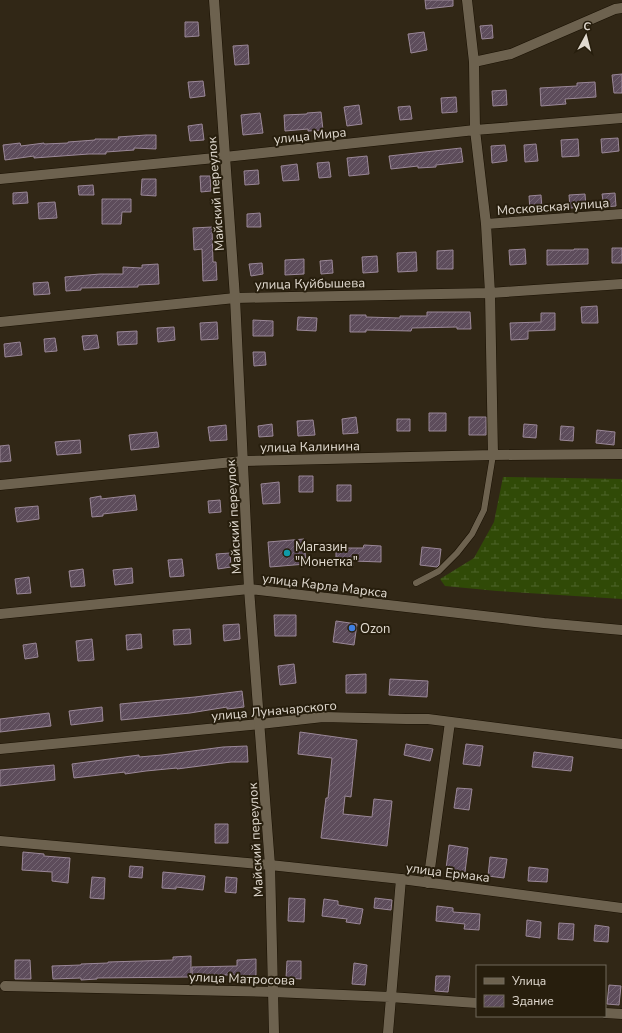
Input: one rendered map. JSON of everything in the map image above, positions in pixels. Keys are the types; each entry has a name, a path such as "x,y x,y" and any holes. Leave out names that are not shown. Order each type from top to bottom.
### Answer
{"street":[{"name":"Майский переулок","path":"214,0 235,298 249,589 270,865 274,1033"},
{"path":"467,0 474,62 475,130 486,224 490,293 493,455"},
{"path":"474,62 511,54 615,9 622,8"},
{"name":"улица Мира","path":"0,179 225,157 475,130 622,118"},
{"name":"Московская улица","path":"486,224 622,214"},
{"name":"улица Куйбышева","path":"0,322 235,298 490,293 622,284"},
{"name":"улица Калинина","path":"0,485 243,461 493,455 621,454"},
{"name":"улица Карла Маркса","path":"0,614 249,589 544,623 622,630"},
{"name":"улица Луначарского","path":"0,749 323,717 428,719 622,744"},
{"path":"428,883 450,722"},
{"name":"улица Ермака","path":"0,841 270,865 401,879 622,908"},
{"path":"388,1033 401,879"},
{"name":"улица Матросова","path":"5,986 273,992 390,997 476,1003"},
{"path":"606,1013 622,1014"}],"lane":[{"path":"416,583 439,571 457,553 472,534 484,510 493,455"}],"green space":[{"path":"503,477 622,479 622,599 445,586 440,579 474,558 494,522"}],"building":[{"path":"425,0 453,0 453,6 426,9"},
{"path":"185,22 198,22 199,36 185,37"},
{"path":"492,25 493,38 482,39 480,26"},
{"path":"424,32 427,50 411,53 408,34"},
{"path":"248,45 249,64 235,65 233,46"},
{"path":"622,74 622,93 614,93 612,75"},
{"path":"203,81 205,96 190,98 188,82"},
{"path":"595,82 596,97 565,99 566,104 541,106 540,88 577,86 577,83"},
{"path":"506,90 507,105 493,106 492,91"},
{"path":"456,97 457,112 442,113 441,98"},
{"path":"359,105 362,124 347,126 344,107"},
{"path":"410,106 412,119 400,120 398,107"},
{"path":"321,112 323,130 308,131 308,129 285,131 284,115"},
{"path":"260,113 263,133 243,135 241,115"},
{"path":"202,124 204,140 190,141 188,126"},
{"path":"156,135 156,149 134,148 134,150 106,152 106,154 34,158 34,156 5,160 3,145 20,143 21,146 44,143 68,143 95,139 119,139 118,137"},
{"path":"618,138 619,151 602,153 601,139"},
{"path":"578,139 579,156 562,157 561,140"},
{"path":"536,144 538,161 525,162 524,145"},
{"path":"505,145 507,161 492,163 491,146"},
{"path":"461,148 463,162 436,165 436,167 418,168 418,166 391,169 389,156"},
{"path":"367,156 369,174 349,176 347,158"},
{"path":"329,162 331,177 319,178 317,163"},
{"path":"297,164 299,180 283,181 281,166"},
{"path":"258,170 259,184 245,185 244,171"},
{"path":"200,176 210,176 211,191 201,192"},
{"path":"142,179 156,179 156,196 141,195"},
{"path":"93,185 94,195 79,195 78,186"},
{"path":"27,192 28,203 13,204 13,193"},
{"path":"615,193 616,206 604,207 602,194"},
{"path":"585,194 586,207 570,208 569,195"},
{"path":"541,195 542,210 530,211 529,196"},
{"path":"102,199 131,199 131,212 122,212 121,224 102,224"},
{"path":"55,202 57,218 39,219 38,203"},
{"path":"260,213 261,227 247,227 247,214"},
{"path":"212,227 213,262 216,262 217,280 203,281 202,249 194,250 193,228"},
{"path":"612,248 622,248 622,263 612,263"},
{"path":"525,249 526,264 510,265 509,250"},
{"path":"588,249 588,264 547,265 547,250"},
{"path":"453,250 453,269 437,269 437,251"},
{"path":"416,252 417,271 398,272 397,253"},
{"path":"377,256 378,272 363,273 362,257"},
{"path":"304,259 304,274 285,275 285,260"},
{"path":"332,260 333,273 321,274 320,261"},
{"path":"262,263 263,274 251,276 249,264"},
{"path":"158,264 159,284 138,285 138,287 81,288 81,290 66,291 65,277 123,274 123,267 142,268 142,265"},
{"path":"48,282 50,294 34,295 33,283"},
{"path":"597,306 598,323 582,323 581,307"},
{"path":"427,312 470,312 471,329 457,329 457,327 412,328 411,331 366,330 366,332 350,332 350,315 400,318 400,316 427,316"},
{"path":"541,313 555,313 555,330 528,331 528,339 511,340 510,323 541,322"},
{"path":"298,317 317,318 316,331 297,330"},
{"path":"253,320 273,321 273,336 253,336"},
{"path":"217,322 218,339 201,340 200,323"},
{"path":"174,327 175,340 158,342 157,328"},
{"path":"137,331 137,344 118,345 117,332"},
{"path":"97,335 99,348 84,350 82,336"},
{"path":"55,338 57,351 45,352 44,339"},
{"path":"20,342 22,355 5,357 4,344"},
{"path":"253,352 265,352 266,365 254,366"},
{"path":"429,413 446,413 446,431 429,431"},
{"path":"356,417 358,433 343,434 342,419"},
{"path":"469,417 486,417 486,435 469,435"},
{"path":"397,419 410,419 410,431 397,431"},
{"path":"313,420 315,435 298,436 297,421"},
{"path":"272,424 273,436 259,437 258,426"},
{"path":"524,424 537,425 536,438 523,437"},
{"path":"226,425 227,440 210,441 208,427"},
{"path":"561,426 574,427 573,441 560,440"},
{"path":"597,430 615,432 614,445 596,443"},
{"path":"157,432 159,447 131,450 129,435"},
{"path":"80,440 81,453 57,455 55,442"},
{"path":"9,445 11,461 0,462 0,446"},
{"path":"299,476 313,476 313,492 299,492"},
{"path":"279,482 280,503 263,504 261,484"},
{"path":"337,485 351,485 351,501 337,501"},
{"path":"135,495 137,510 103,514 103,516 92,517 90,498 101,496 101,499"},
{"path":"220,500 221,512 209,513 208,501"},
{"path":"38,506 39,519 17,522 15,508"},
{"name":"Магазин \"Монетка\"","path":"304,539 306,564 270,567 268,542"},
{"path":"364,545 381,546 381,562 353,561 353,566 336,565 336,548 363,548"},
{"path":"422,547 441,549 439,565 437,567 420,565"},
{"path":"230,553 231,567 218,569 216,554"},
{"path":"182,559 184,576 170,577 168,560"},
{"path":"132,568 133,583 115,585 113,570"},
{"path":"83,569 85,586 71,587 69,571"},
{"path":"29,577 31,593 17,594 15,579"},
{"path":"274,615 296,615 296,636 275,636"},
{"path":"336,621 357,624 354,645 333,642"},
{"path":"239,624 240,639 224,641 223,625"},
{"path":"190,629 191,644 174,645 173,630"},
{"path":"141,634 142,648 127,650 126,635"},
{"path":"92,639 94,660 78,661 76,641"},
{"path":"36,643 38,657 25,659 23,645"},
{"path":"294,664 296,683 280,685 278,666"},
{"path":"366,674 366,693 346,693 346,675"},
{"path":"390,679 428,681 427,697 389,695"},
{"path":"242,691 244,707 227,709 227,707 190,713 121,720 120,704"},
{"path":"102,707 103,721 71,725 69,711"},
{"path":"49,713 51,726 0,732 0,719"},
{"path":"300,732 357,740 351,797 345,796 343,814 372,817 374,799 392,801 387,846 321,838 326,798 328,798 332,758 298,754"},
{"path":"406,744 433,749 430,761 404,755"},
{"path":"466,744 483,746 480,766 463,764"},
{"path":"247,746 248,762 231,762 177,769 125,774 125,772 74,778 72,764 139,755 139,757 223,747"},
{"path":"534,752 573,757 571,771 532,767"},
{"path":"54,765 55,780 0,786 0,770"},
{"path":"457,788 472,789 469,810 454,808"},
{"path":"215,824 228,824 228,843 215,843"},
{"path":"449,845 468,848 465,872 446,869"},
{"path":"23,852 44,854 44,856 70,858 68,883 52,881 52,872 22,870"},
{"path":"490,857 507,859 504,878 488,876"},
{"path":"130,866 143,867 142,878 129,877"},
{"path":"529,867 548,869 547,882 528,881"},
{"path":"163,872 205,876 203,890 176,887 176,889 162,888"},
{"path":"92,877 105,878 104,899 90,898"},
{"path":"226,877 237,878 236,893 225,892"},
{"path":"289,898 305,899 304,922 288,921"},
{"path":"375,898 392,900 391,910 374,908"},
{"path":"324,899 338,901 338,905 363,909 360,924 346,922 347,919 322,916"},
{"path":"437,906 453,908 453,912 480,914 479,930 464,929 465,924 436,921"},
{"path":"527,920 541,922 540,938 526,936"},
{"path":"559,923 574,924 573,940 558,939"},
{"path":"595,925 609,927 608,942 594,941"},
{"path":"191,956 191,977 97,978 81,980 81,978 53,979 52,966 108,962 173,960 173,957"},
{"path":"256,959 256,977 238,977 238,975 192,975 192,967 237,966 237,960"},
{"path":"15,960 30,960 31,979 15,979"},
{"path":"287,961 301,961 301,979 286,978"},
{"path":"354,963 367,965 365,985 352,984"},
{"path":"436,976 450,976 448,992 435,991"},
{"path":"609,985 621,986 619,1005 607,1004"}],"place":[{"name":"Магазин \"Монетка\"","path":"287,553"},
{"name":"Ozon","path":"352,628"}]}
